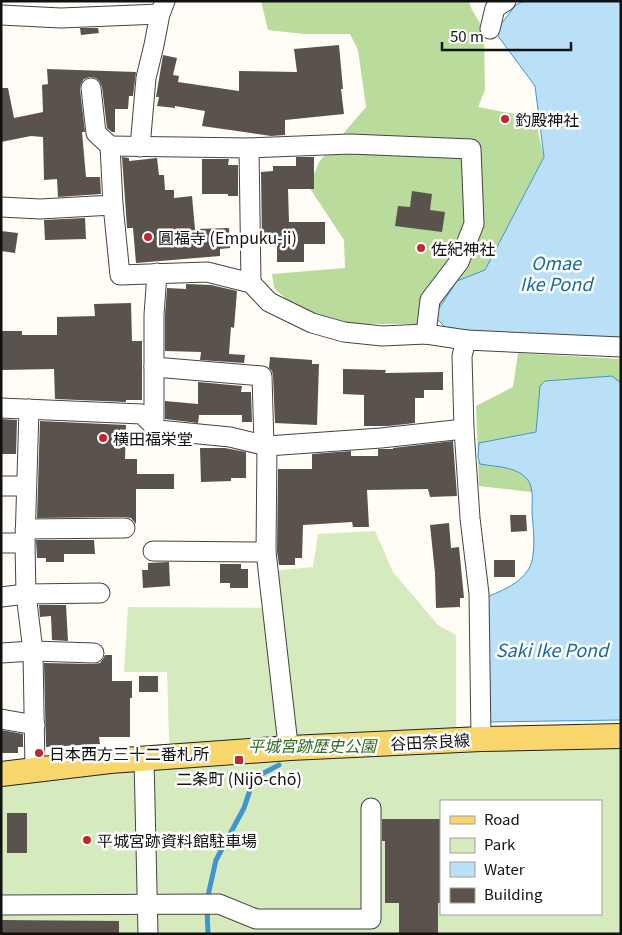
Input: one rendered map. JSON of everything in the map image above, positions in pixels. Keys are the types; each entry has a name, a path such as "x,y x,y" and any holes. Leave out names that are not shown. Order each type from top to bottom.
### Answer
{"main road":[{"name":"谷田奈良線","path":"1,774 163,756 290,748 481,739 621,736"}],"street":[{"path":"490,29 495,8 506,1"},
{"path":"1,15 61,10 162,7 146,78 140,147"},
{"path":"91,88 96,133 110,146 249,148 350,144 471,150 474,224 459,262 430,300 426,334"},
{"path":"110,146 113,205 120,275 207,272 251,283 269,302 312,323 344,332 382,336 426,334 466,340 621,347"},
{"path":"249,148 251,283"},
{"path":"1,207 40,209 113,205"},
{"path":"154,427 154,315 157,273"},
{"path":"466,340 462,356 464,430 470,518 479,594 481,739"},
{"path":"154,367 262,376 266,445 266,552 287,736 290,748"},
{"path":"1,408 142,414 158,430 230,437 266,445 381,438 464,430"},
{"path":"29,409 25,536 26,594 33,651 35,770"},
{"path":"1,486 26,486"},
{"path":"1,543 25,536 125,528"},
{"path":"153,550 266,552"},
{"path":"1,597 26,594 100,593"},
{"path":"1,652 94,653"},
{"path":"1,720 35,724"},
{"path":"144,759 148,934"},
{"path":"1,905 219,904 256,919 371,919 371,808"}],"green space":[{"path":"261,1 469,1 484,30 485,90 478,107 535,118 544,157 485,271 457,281 434,316 417,324 353,324 299,311 274,288 272,274 345,268 344,240 309,187 319,162 366,107 358,50 350,34 304,34 268,30"},
{"path":"518,353 621,359 621,392 548,494 479,486 476,406 513,387"},
{"name":"平城宮跡歴史公園","path":"375,531 393,572 438,625 456,635 456,748 621,744 621,934 1,934 1,781 170,767 167,672 124,672 128,607 276,608 271,571 313,567 318,534"}],"water":[{"name":"Omae Ike Pond","path":"523,1 621,1 621,341 447,329 434,316 457,281 485,270 544,157 535,86 495,32 515,6"},
{"name":"Saki Ike Pond","path":"612,376 621,383 621,720 487,722 484,598 508,587 522,577 531,564 534,539 532,495 529,482 512,469 480,464 478,457 479,443 536,432 540,386 545,381"}],"building":[{"path":"80,28 98,28 99,33 81,35"},
{"path":"339,45 344,114 285,120 285,135 271,136 202,126 205,111 175,106 175,108 157,106 159,97 156,97 163,55 177,58 173,75 179,76 178,82 239,91 239,71 297,72 294,49"},
{"path":"47,69 136,72 133,96 129,96 128,109 115,109 115,132 107,128 100,82 96,78 90,77 84,79 81,84 85,132 82,132 86,177 100,177 101,194 58,197 57,179 44,180 43,137 31,136 1,142 1,88 8,88 14,118 43,112 42,85 48,84"},
{"path":"122,157 129,158 129,161 157,158 159,175 164,175 165,190 174,190 174,198 192,196 195,229 229,228 230,248 220,249 220,256 136,263 133,228 127,228"},
{"path":"296,157 314,157 314,189 288,189 289,222 325,222 325,244 304,244 304,262 277,262 277,243 262,243 261,172 273,171 273,166 296,166"},
{"path":"202,159 229,159 228,165 238,165 238,196 202,194"},
{"path":"412,191 432,194 430,210 445,212 442,232 395,226 398,206 410,207"},
{"path":"85,218 86,239 45,240 44,220"},
{"path":"1,231 18,233 15,253 1,251"},
{"path":"186,284 211,285 237,291 234,328 231,327 229,354 245,355 244,363 200,360 201,352 165,351 167,288 186,289"},
{"path":"131,303 132,341 142,341 142,400 126,400 126,402 55,399 54,369 1,370 1,331 22,331 22,335 57,335 57,317 95,316 94,304"},
{"path":"270,357 312,360 312,364 319,364 317,425 275,423 273,376 269,368"},
{"path":"343,369 386,370 385,373 443,372 443,390 424,390 424,398 415,398 415,423 364,426 364,395 343,394"},
{"path":"198,382 242,386 241,392 251,392 252,422 242,422 242,415 199,415 198,423 165,419 165,401 198,404"},
{"path":"1,419 17,420 16,454 1,454"},
{"path":"40,421 126,425 125,459 137,459 137,474 174,474 174,489 136,489 136,524 131,518 125,517 37,518"},
{"path":"453,441 457,496 430,497 428,489 367,490 369,527 353,527 352,522 303,525 302,558 295,558 295,565 279,565 277,551 278,469 312,469 312,454 351,451 351,456 378,456 378,449 393,449"},
{"path":"200,448 225,448 246,452 246,478 231,478 231,481 201,482"},
{"path":"510,515 526,515 527,531 511,532"},
{"path":"449,523 451,548 459,547 464,598 460,598 460,607 436,608 435,573 430,525"},
{"path":"36,540 94,540 95,554 64,554 64,562 46,562 46,558 37,558"},
{"path":"494,560 515,560 515,577 494,577"},
{"path":"169,562 170,586 143,588 142,570 148,570 148,563"},
{"path":"220,564 241,564 241,569 248,569 248,588 230,588 230,583 220,583"},
{"path":"39,605 66,605 68,641 52,640 51,616 40,617"},
{"path":"105,655 112,655 112,681 132,681 130,737 99,737 100,744 46,747 44,663 94,664 100,663"},
{"path":"139,676 158,676 158,692 139,692"},
{"path":"1,730 23,734 23,747 18,747 18,753 1,753"},
{"path":"7,813 27,813 27,853 7,853"},
{"path":"382,819 440,819 438,934 399,934 399,903 385,903 385,841 382,841"},
{"path":"1,920 119,921 119,934 1,934"}],"waterway":[{"path":"207,900 216,860 244,808 254,778 279,765"},
{"path":"207,908 208,934"}],"place":[{"name":"釣殿神社","path":"505,119"},
{"name":"圓福寺 (Empuku-ji)","path":"148,237"},
{"name":"佐紀神社","path":"421,248"},
{"name":"横田福栄堂","path":"103,438"},
{"name":"日本西方三十二番札所","path":"39,753"},
{"name":"二条町 (Nijō-chō)","path":"239,760"},
{"name":"平城宮跡資料館駐車場","path":"87,840"}]}
